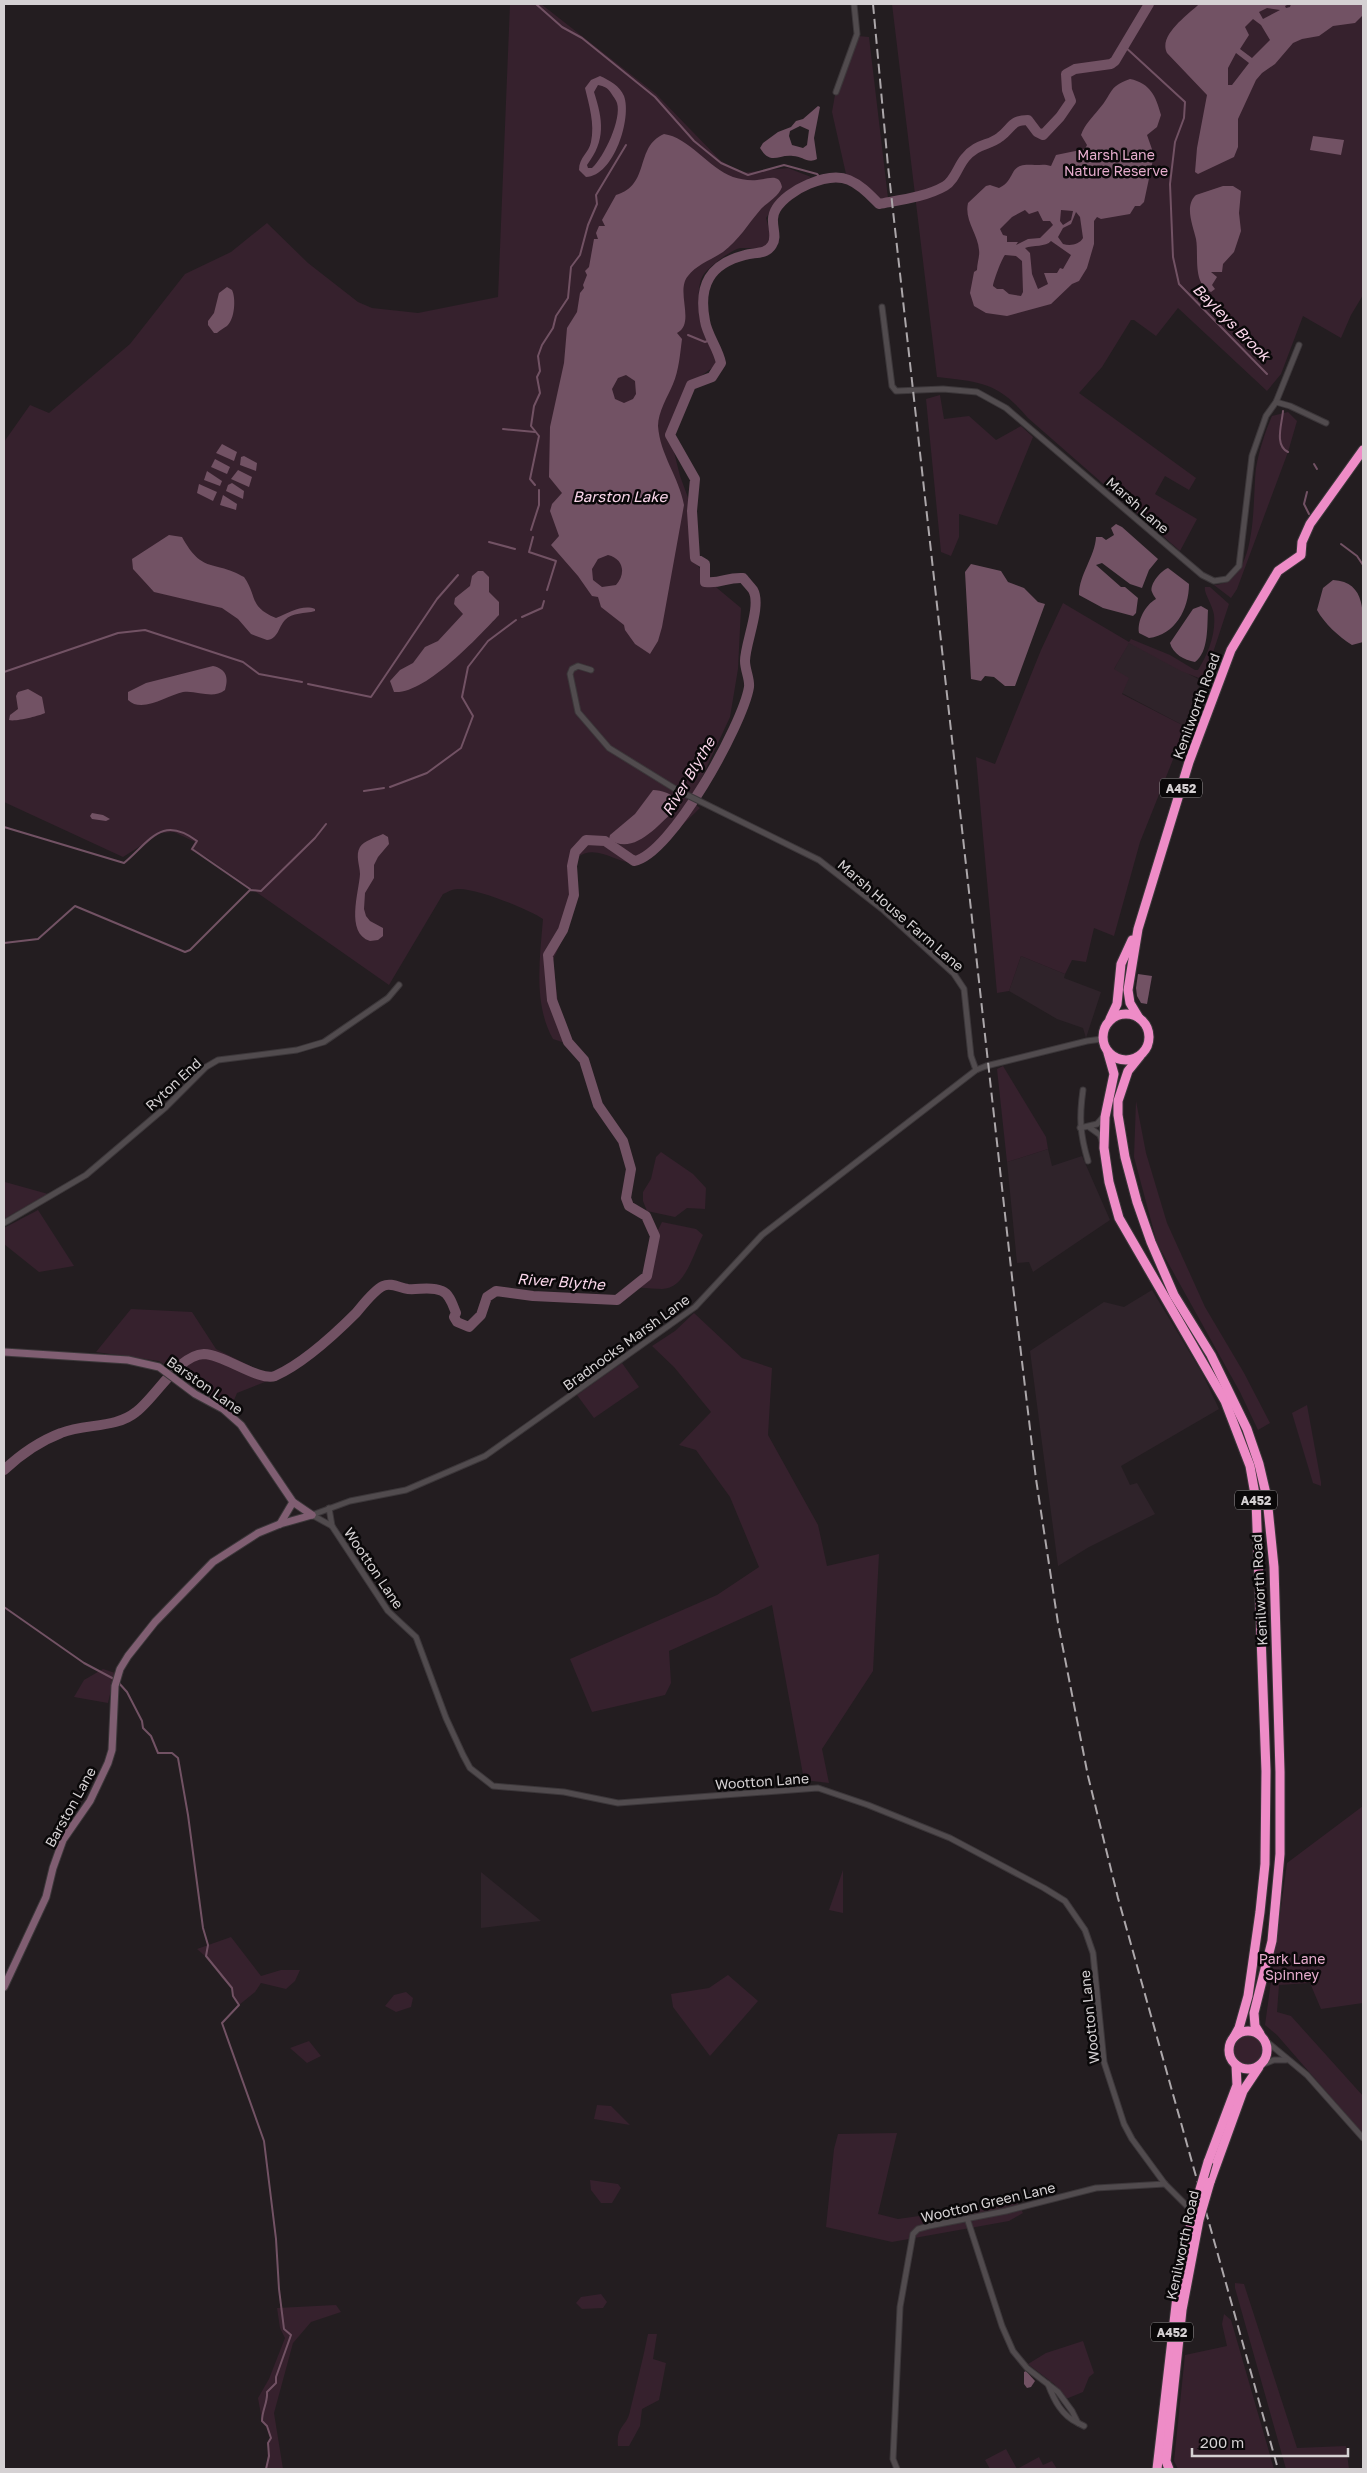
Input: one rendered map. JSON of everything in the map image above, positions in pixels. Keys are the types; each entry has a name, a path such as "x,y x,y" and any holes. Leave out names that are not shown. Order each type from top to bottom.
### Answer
{"highway":[{"name":"Kenilworth Road","path":"1139,1018 1130,1003 1128,990 1138,929 1189,762 1231,650 1278,571 1287,563 1299,557 1302,552 1302,542 1310,524 1363,450"},
{"name":"Kenilworth Road","path":"1110,1019 1116,1004 1121,964 1138,929"},
{"path":"1110,1019 1124,1014 1139,1018"},
{"name":"A452","path":"1139,1018 1144,1022 1149,1034 1149,1042 1140,1056"},
{"name":"A452","path":"1108,1054 1102,1039 1102,1032 1110,1019"},
{"name":"Kenilworth Road","path":"1108,1054 1114,1074 1106,1114 1104,1148 1109,1182 1119,1218 1225,1401 1250,1466 1256,1500 1266,1771 1265,1864 1248,1996 1241,2023 1234,2037"},
{"path":"1108,1054 1124,1061 1140,1056"},
{"name":"Kenilworth Road","path":"1140,1056 1128,1071 1118,1101 1118,1115 1125,1157 1137,1202 1151,1242 1174,1295 1211,1355 1244,1421 1259,1464 1267,1498 1274,1567 1280,1772 1280,1845 1272,1940 1254,2013 1255,2026 1263,2038"},
{"path":"1234,2037 1246,2030 1263,2038"},
{"name":"A452","path":"1234,2037 1228,2051 1236,2065"},
{"name":"A452","path":"1260,2066 1267,2053 1263,2038"},
{"name":"Kenilworth Road","path":"1157,2469 1181,2262 1208,2162 1238,2084 1236,2065"},
{"path":"1236,2065 1246,2070 1260,2066"},
{"name":"Kenilworth Road","path":"1169,2469 1166,2461 1182,2310 1199,2220 1210,2182 1243,2091 1260,2066"}],"street":[{"path":"836,92 856,34 854,4"},
{"name":"Marsh Lane","path":"882,307 892,386 896,391 943,389 977,392 1006,408 1202,575 1214,581 1227,579 1239,566 1252,456 1266,416 1276,402"},
{"path":"1299,345 1276,402 1290,406 1326,423"},
{"name":"Marsh House Farm Lane","path":"591,670 578,666 572,669 570,674 578,712 583,720 615,752 676,790 811,856 837,872 954,974 964,989 971,1056 976,1070"},
{"name":"Ryton End","path":"4,1223 86,1175 166,1107 206,1067 218,1060 297,1050 324,1042 388,998 399,985"},
{"name":"Bradnocks Marsh Lane","path":"312,1515 350,1502 406,1490 485,1456 695,1307 762,1235 976,1070 1086,1041 1102,1039"},
{"path":"1083,1090 1080,1128 1088,1161"},
{"path":"1080,1128 1097,1124 1106,1114"},
{"name":"Kenilworth Road","path":"1089,1127 1100,1135 1104,1148"},
{"name":"Barston Lane","path":"4,1352 128,1360 159,1367 195,1394 223,1409 241,1425 293,1502 312,1515"},
{"path":"280,1524 293,1502"},
{"name":"Wootton Lane","path":"329,1508 332,1526 388,1610 416,1637 443,1712 470,1768 493,1786 564,1792 618,1803 818,1788 868,1805 950,1838 1044,1888 1064,1901 1085,1930 1093,1953 1104,2062 1113,2094 1132,2139 1165,2184 1187,2206 1194,2209"},
{"name":"Wootton Lane","path":"312,1515 332,1526"},
{"name":"Barston Lane","path":"4,1987 46,1897 60,1846 71,1825 90,1801 108,1764 112,1750 115,1686 117,1677 128,1656 140,1640 204,1570 227,1552 258,1533 280,1524 312,1515"},
{"path":"1263,2038 1318,2085 1363,2138"},
{"path":"1260,2066 1279,2059 1292,2062"},
{"path":"1156,2183 1158,2175"},
{"name":"Wootton Green Lane","path":"897,2469 894,2450 900,2307 913,2234 918,2229 929,2226 1006,2211 1096,2188 1156,2183 1165,2184"},
{"path":"967,2218 1002,2326 1014,2351 1027,2368 1046,2381 1072,2411 1078,2423 1084,2426"}],"shaded area":[{"path":"1129,642 1202,681 1192,702 1192,715 1186,727 1122,693 1114,669"},
{"path":"1021,956 1065,974 1064,978 1101,992 1086,1038 1083,1028 1057,1019 1009,991"},
{"path":"1048,1149 1052,1166 1082,1156 1110,1220 1033,1272 1029,1262 1017,1263 1007,1162"},
{"path":"1152,1290 1202,1373 1219,1409 1121,1466 1130,1485 1137,1483 1155,1514 1089,1547 1058,1566 1030,1351 1104,1302 1124,1307"},
{"path":"481,1872 541,1921 481,1928"}],"green space":[{"path":"510,4 541,4 656,94 720,160 741,173 788,168 811,177 798,185 775,205 766,218 772,240 766,247 741,248 732,251 711,267 701,279 699,303 701,321 704,334 715,357 716,365 686,387 670,436 680,476 693,511 692,559 717,588 741,608 738,669 730,717 691,801 700,808 643,863 634,864 593,852 577,858 575,873 577,884 568,927 553,960 558,1003 571,1039 571,1042 565,1043 553,1039 547,1025 540,996 540,949 543,919 514,905 489,895 466,890 458,889 443,894 389,985 206,857 190,850 195,842 174,832 161,833 123,857 4,802 4,442 30,405 49,413 130,344 185,274 231,252 267,223 308,263 358,302 372,308 418,313 498,297"},
{"name":"Marsh Lane Nature Reserve","path":"892,4 1363,4 1363,295 1351,315 1341,338 1303,316 1281,374 1267,391 1178,308 1156,336 1134,320 1131,320 1102,367 1079,393 1196,478 1189,490 1165,476 1155,494 1197,519 1180,551 1028,418 1007,397 987,386 977,383 937,377"},
{"path":"858,36 869,37 888,198 879,199 863,184 846,174 832,112 836,89"},
{"path":"940,395 944,419 969,416 996,440 1021,426 1033,437 997,525 959,514 959,537 951,556 941,552 926,399"},
{"path":"1288,412 1297,421 1288,452 1237,589 1231,598 1214,585 1229,580 1239,570 1246,555 1253,518 1256,468 1261,448 1272,416"},
{"path":"1205,587 1210,587 1229,604 1204,680 1181,671 1129,643 1114,669 1129,678 1122,694 1186,727 1140,842 1114,936 1094,928 1086,962 1072,960 1065,974 1021,956 1009,991 997,993 976,757 995,764 1041,650 1063,603 1129,642 1131,639 1170,655 1198,670 1208,651 1214,629 1214,615 1205,592"},
{"path":"1003,1066 1046,1137 1048,1149 1007,1162 997,1069"},
{"path":"1136,1101 1146,1153 1167,1223 1205,1307 1244,1373 1270,1423 1258,1430 1240,1392 1157,1243 1134,1157"},
{"path":"661,1152 693,1174 706,1188 705,1209 687,1208 675,1217 647,1211 643,1201 643,1192 651,1179 656,1157"},
{"path":"5,1182 48,1194 4,1219"},
{"path":"38,1210 74,1266 39,1272 4,1244 4,1228"},
{"path":"662,1222 696,1229 703,1235 688,1268 677,1283 662,1289 635,1288 647,1276 655,1236"},
{"path":"131,1309 192,1312 216,1349 275,1378 237,1393 232,1405 218,1401 159,1361 96,1352"},
{"path":"694,1313 742,1358 772,1368 768,1435 818,1525 827,1566 879,1554 873,1671 822,1749 829,1783 804,1780 772,1605 669,1651 671,1683 665,1695 592,1712 570,1659 717,1595 759,1567 730,1497 696,1450 679,1445 711,1412 674,1367 652,1346 675,1331"},
{"path":"622,1363 639,1387 594,1418 577,1395"},
{"path":"1307,1405 1321,1486 1313,1483 1292,1413"},
{"path":"103,1669 115,1673 108,1703 74,1697 84,1680"},
{"name":"Park Lane Spinney","path":"1363,1806 1363,2003 1321,2009 1310,1983 1279,1985 1277,2012 1291,2016 1363,2096 1363,2134 1277,2035 1265,2025 1287,1863"},
{"path":"843,1870 843,1913 829,1910"},
{"path":"231,1937 261,1976 281,1970 300,1970 295,1981 286,1989 261,1983 255,1992 239,2005 233,1996 232,1988 221,1977 213,1963 197,1949"},
{"path":"728,1975 758,2001 710,2056 673,2007 671,1994 709,1988"},
{"path":"406,1992 413,1998 411,2007 396,2012 385,2006 394,1995"},
{"path":"1248,2035 1259,2039 1263,2050 1259,2061 1248,2065 1237,2061 1233,2050 1237,2039"},
{"path":"309,2041 321,2056 307,2063 290,2048"},
{"path":"597,2105 611,2106 630,2125 594,2119"},
{"path":"897,2133 878,2214 898,2219 1017,2202 1023,2213 1009,2221 892,2242 826,2227 834,2149 838,2134"},
{"path":"590,2180 618,2184 621,2188 612,2203 601,2203 591,2190"},
{"path":"1235,2283 1244,2284 1297,2448 1346,2446 1349,2469 1286,2469"},
{"path":"601,2294 607,2302 603,2308 582,2309 576,2303 581,2297"},
{"path":"336,2305 341,2312 311,2322 293,2343 274,2413 283,2469 266,2469 271,2438 267,2426 262,2421 258,2398 269,2379 285,2338 280,2328 277,2308"},
{"path":"1224,2314 1231,2320 1274,2469 1178,2469 1174,2461 1185,2355 1227,2346 1222,2324"},
{"path":"648,2334 657,2334 653,2359 666,2363 659,2400 642,2409 640,2426 629,2446 618,2446 620,2430 629,2416"},
{"path":"1083,2341 1094,2373 1089,2377 1083,2392 1066,2399 1054,2384 1028,2364 1046,2353"},
{"path":"1006,2449 1017,2469 990,2469 985,2460"},
{"path":"1039,2457 1043,2465 1052,2461 1057,2469 1017,2469"}],"water":[{"path":"1199,4 1289,4 1285,6 1286,8 1290,7 1291,4 1363,4 1363,15 1355,23 1333,26 1319,36 1302,39 1293,43 1275,64 1256,80 1238,119 1238,147 1234,157 1198,174 1195,172 1197,148 1207,95 1167,53 1165,46 1170,32","holes":["1267,8 1280,10 1263,19 1259,12","1253,19 1261,25 1270,40 1252,58 1240,49 1249,35 1245,27","1236,53 1249,63 1232,85 1228,85 1228,68"]},
{"path":"600,76 617,86 624,96 626,106 623,131 612,157 605,167 596,174 586,177 579,170 579,166 590,146 592,135 591,115 585,88 591,80","holes":["598,85 609,90 617,103 618,110 607,147 597,163 592,168 588,168 587,165 597,147 601,130 601,121 594,92"]},
{"path":"1130,79 1147,87 1157,102 1161,115 1157,127 1147,135 1154,155 1144,202 1140,206 1135,206 1130,214 1101,219 1097,217 1094,221 1094,244 1087,268 1079,281 1072,284 1051,304 1007,316 986,313 974,306 970,293 974,272 977,270 979,252 978,244 969,221 968,203 986,186 990,185 999,188 1005,184 1013,172 1020,166 1051,166 1056,155 1085,149 1087,145 1081,135 1111,91","holes":["1025,210 1029,214 1038,211 1043,221 1050,221 1053,225 1040,238 1028,239 1016,245 1018,242 1007,242 1007,236 1003,235 1000,229 1012,217","1061,210 1073,211 1071,220 1063,225 1060,221","1076,212 1080,217 1083,238 1074,244 1063,244 1058,237 1063,228 1071,224","1051,241 1071,255 1063,269 1060,268 1057,273 1044,273 1048,284 1038,289 1032,274 1030,253 1025,248 1046,244","1005,255 1016,256 1022,261 1023,292 1021,296 1009,294 1003,289 997,289 993,286"]},
{"path":"818,106 820,107 814,138 817,159 811,161 796,156 771,158 760,148 763,143 778,132 791,127 796,121 803,119","holes":["800,126 809,130 807,145 803,148 792,145 789,136 790,131"]},
{"name":"Barston Lake","path":"664,134 673,136 724,173 733,177 751,180 775,178 782,187 734,242 723,252 695,269 685,282 683,290 685,322 677,333 682,339 678,368 658,421 662,447 682,495 684,505 662,627 658,641 650,654 635,644 625,630 624,625 601,607 598,597 592,596 578,576 551,545 559,536 550,511 552,504 562,493 549,477 550,427 564,363 567,328 577,312 580,293 584,288 583,285 587,275 585,271 589,267 594,239 598,239 596,233 599,226 605,226 602,220 616,195 627,190 639,175 645,156 655,140","holes":["626,375 635,381 636,394 633,399 624,403 615,399 612,389 618,378","608,555 620,563 622,572 616,585 602,587 593,580 592,569 598,559"]},
{"path":"1313,136 1344,140 1341,155 1310,150"},
{"path":"1223,186 1233,186 1241,191 1239,213 1241,231 1234,252 1223,264 1222,272 1211,272 1217,277 1212,285 1215,289 1211,292 1205,288 1199,276 1197,245 1190,210 1192,199 1196,195"},
{"path":"227,287 232,290 233,294 232,319 227,326 214,333 208,325 208,321 214,313 219,293"},
{"path":"222,444 237,452 234,461 216,453"},
{"path":"244,456 257,463 256,471 240,465 241,457"},
{"path":"215,459 230,467 227,474 211,467"},
{"path":"238,470 252,477 249,487 231,479"},
{"path":"207,471 222,481 220,486 204,480"},
{"path":"232,483 244,491 243,499 226,491 228,485"},
{"path":"199,484 217,492 213,501 197,493"},
{"path":"223,495 237,504 236,510 220,505"},
{"path":"1116,524 1122,527 1158,559 1149,570 1142,588 1130,584 1102,563 1096,565 1121,587 1125,587 1138,598 1136,613 1133,616 1103,608 1079,595 1096,537 1102,537 1106,540 1114,535 1111,528"},
{"path":"169,535 182,537 189,549 203,562 224,568 244,577 257,605 267,614 276,618 301,608 315,609 315,611 288,617 276,635 267,640 251,634 238,619 222,608 154,592 133,569 132,559"},
{"path":"971,564 1001,571 1008,582 1024,588 1038,602 1045,604 1015,686 1005,686 994,677 985,676 981,681 971,679 965,572"},
{"path":"1168,568 1189,584 1186,603 1179,619 1173,626 1158,636 1149,638 1139,633 1139,623 1145,609 1156,599 1152,593 1154,581"},
{"path":"478,571 483,571 489,577 489,592 499,602 499,615 465,650 435,675 407,690 394,692 390,681 400,670 413,663 425,647 438,641 463,614 454,604 455,598 470,586 472,576"},
{"path":"1333,580 1344,582 1352,587 1361,601 1363,642 1352,645 1347,642 1328,625 1317,610 1323,588"},
{"path":"1201,606 1208,610 1206,638 1203,652 1195,662 1180,656 1171,647 1170,643 1193,609"},
{"path":"213,666 224,671 226,677 225,690 220,693 183,692 140,705 128,700 128,692 146,683"},
{"path":"28,689 42,697 45,713 38,716 9,720 10,715 18,709 16,696 18,692"},
{"path":"653,790 674,797 679,802 676,809 645,837 636,842 618,844 609,839 610,835 635,814"},
{"path":"92,813 103,815 110,819 106,821 92,819 90,816"},
{"path":"383,834 388,837 389,844 374,865 374,878 365,893 364,909 370,921 383,928 383,936 378,940 370,941 362,937 356,921 355,911 360,874 358,853 364,843"},
{"path":"1138,974 1152,976 1147,1004 1141,1003 1137,996"},
{"path":"1026,2371 1035,2381 1031,2387 1027,2388 1024,2384 1024,2372"}],"waterway":[{"path":"536,4 562,27 582,38 655,97 694,141 721,163 748,175 784,165 817,174 822,180"},
{"name":"River Blythe","path":"4,1470 31,1449 53,1436 70,1430 119,1421 128,1417 144,1405 176,1369 194,1356 212,1355 251,1372 268,1377 275,1376 318,1348 348,1321 368,1298 386,1285 408,1289 429,1288 442,1291 451,1300 456,1313 454,1317 457,1322 469,1327 481,1315 487,1297 496,1291 533,1296 617,1300 647,1276 655,1236 646,1216 629,1206 626,1198 631,1169 623,1141 598,1105 584,1060 568,1042 552,1000 548,955 563,930 574,895 572,866 575,852 586,840 605,841 634,861 649,853 667,836 685,813 720,757 744,705 749,687 745,661 756,605 753,590 743,578 705,582 705,564 695,558 692,511 695,479 670,435 691,385 712,377 721,363 705,321 703,308 705,287 715,270 723,264 748,254 767,250 774,241 773,219 776,209 789,195 809,184 830,178 840,178 849,180 865,190 879,204 904,199 930,193 945,186 969,153 978,147 996,140 1018,121 1028,120 1037,132 1043,135 1060,117 1071,101 1067,90 1066,74 1075,69 1111,64 1115,61 1149,4"},
{"name":"Bayleys Brook","path":"1123,45 1185,102 1184,118 1175,142 1170,184 1173,257 1179,284 1267,374"},
{"path":"535,485 530,479 539,436 531,426 534,406 540,393 537,377 540,371 538,356 542,345 553,328 556,316 568,298 571,267 580,255 588,225 597,204 596,195 626,145"},
{"path":"688,335 705,342 713,339"},
{"name":"Bayleys Brook","path":"1283,411 1280,439 1284,449 1288,452"},
{"path":"503,429 535,432"},
{"name":"Bayleys Brook","path":"1314,464 1317,469"},
{"path":"531,530 539,505 539,490"},
{"name":"Bayleys Brook","path":"1307,492 1304,504 1309,514"},
{"path":"533,537 529,552 556,561 547,590"},
{"path":"489,542 515,549"},
{"name":"Bayleys Brook","path":"1341,544 1357,556 1363,565"},
{"path":"308,684 371,697 437,599 458,575"},
{"path":"522,617 542,608 544,601"},
{"path":"390,787 427,773 461,748 473,716 462,697 468,667 488,641 516,620"},
{"path":"4,672 118,633 145,630 243,662 259,674 302,682"},
{"path":"364,791 384,788"},
{"path":"4,943 38,939 75,906 185,952 190,950 250,890 261,891 315,838 326,824"},
{"path":"4,827 124,863 157,834 166,830 175,830 197,841 192,849 250,889"},
{"path":"4,1607 84,1663 114,1679"},
{"path":"118,1682 127,1692 142,1721 143,1728 151,1736 158,1753 172,1753 178,1758 188,1815 203,1928 208,1945 206,1956 232,1988 233,1996 239,2005 222,2023 264,2141 276,2239 284,2329 291,2335 276,2377 276,2383 267,2392 263,2413 262,2421 267,2426 271,2438 268,2443 269,2456 266,2469"}],"railway":[{"path":"873,4 888,166 1013,1286 1036,1479 1058,1623 1088,1776 1118,1898 1278,2469"}]}
